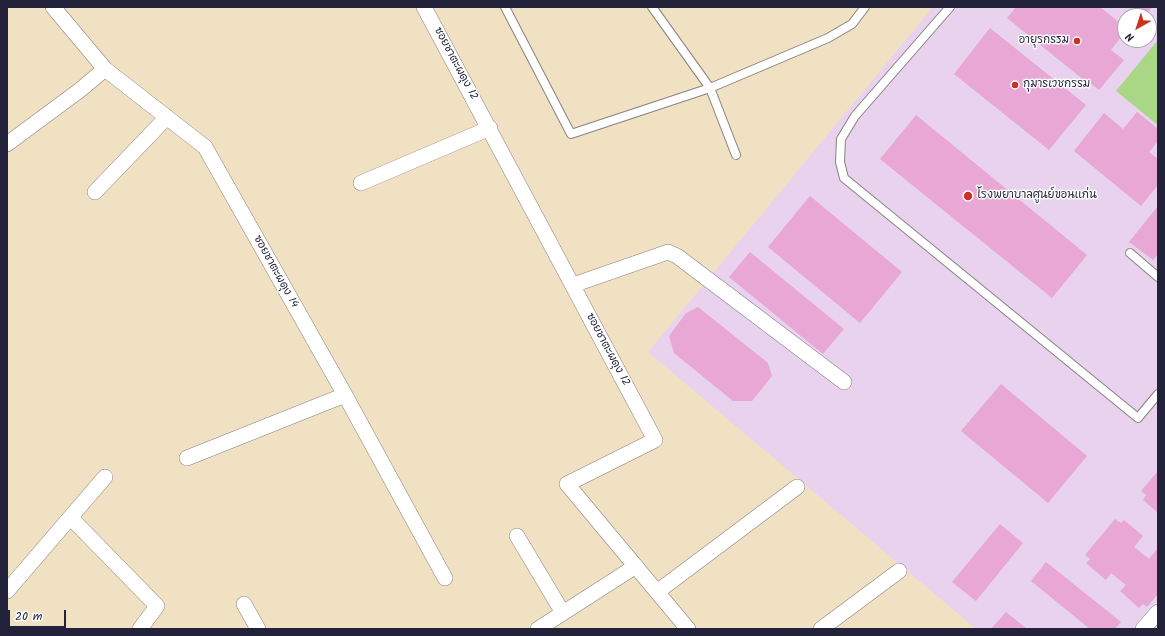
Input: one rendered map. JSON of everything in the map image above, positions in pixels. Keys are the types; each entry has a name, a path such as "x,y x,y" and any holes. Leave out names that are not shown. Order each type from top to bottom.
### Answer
{"street":[{"name":"ซอยชาตะผดุง 14","path":"53,7 105,69 205,147 345,395 445,578"},
{"name":"ซอยชาตะผดุง 12","path":"424,7 490,128 655,440 567,484 688,629"},
{"path":"7,144 80,90 105,69"},
{"path":"95,192 167,117"},
{"path":"361,183 490,128"},
{"path":"573,285 668,252 677,256 844,382"},
{"path":"187,458 345,395"},
{"path":"7,591 105,477"},
{"path":"657,592 797,486"},
{"path":"71,518 157,606 140,629"},
{"path":"516,536 563,613"},
{"path":"538,629 636,566"},
{"path":"821,629 899,571"},
{"path":"244,604 258,629"},
{"path":"1143,629 1158,612"}],"lane":[{"path":"505,7 571,134 710,88 828,38 852,24 865,7"},
{"path":"652,7 710,88 736,155"},
{"path":"950,7 856,116 841,139 840,162 844,178 1138,418 1158,394"},
{"path":"1130,253 1158,277"}],"shaded area":[{"name":"โรงพยาบาลศูนย์ขอนแก่น","path":"933,7 1158,7 1158,601 1134,629 976,629 648,352"}],"green space":[{"path":"1158,40 1158,125 1116,91 1151,48 1157,48"}],"building":[{"name":"อายุรกรรม","path":"1016,7 1100,7 1117,21 1117,42 1111,50 1124,60 1099,90 1086,80 1085,81 1007,18"},
{"path":"1135,7 1152,7 1151,8"},
{"name":"กุมารเวชกรรม","path":"990,28 1086,105 1049,150 954,74"},
{"path":"1137,112 1158,129 1158,141 1149,152 1158,159 1158,185 1141,206 1074,151 1104,113 1123,129"},
{"path":"916,115 1087,255 1052,298 880,159"},
{"path":"810,196 902,272 860,323 768,247"},
{"path":"1158,206 1158,254 1153,260 1129,242"},
{"path":"750,252 844,329 823,354 729,277"},
{"path":"698,307 768,363 772,376 752,401 733,401 674,353 669,336 686,313"},
{"path":"1001,384 1087,456 1048,503 961,431"},
{"path":"1158,471 1158,513 1143,500 1146,495 1141,491"},
{"path":"1115,519 1121,523 1124,520 1143,536 1134,547 1149,559 1158,548 1158,594 1147,607 1143,604 1139,608 1120,591 1126,585 1111,573 1106,580 1086,563 1090,559 1085,555"},
{"path":"1000,524 1023,543 976,601 952,582"},
{"path":"1046,562 1121,622 1115,629 1090,629 1031,581"},
{"path":"1006,612 1027,629 991,629"}],"place":[{"name":"อายุรกรรม","path":"1077,41"},
{"name":"กุมารเวชกรรม","path":"1015,85"},
{"name":"โรงพยาบาลศูนย์ขอนแก่น","path":"968,196"}]}
